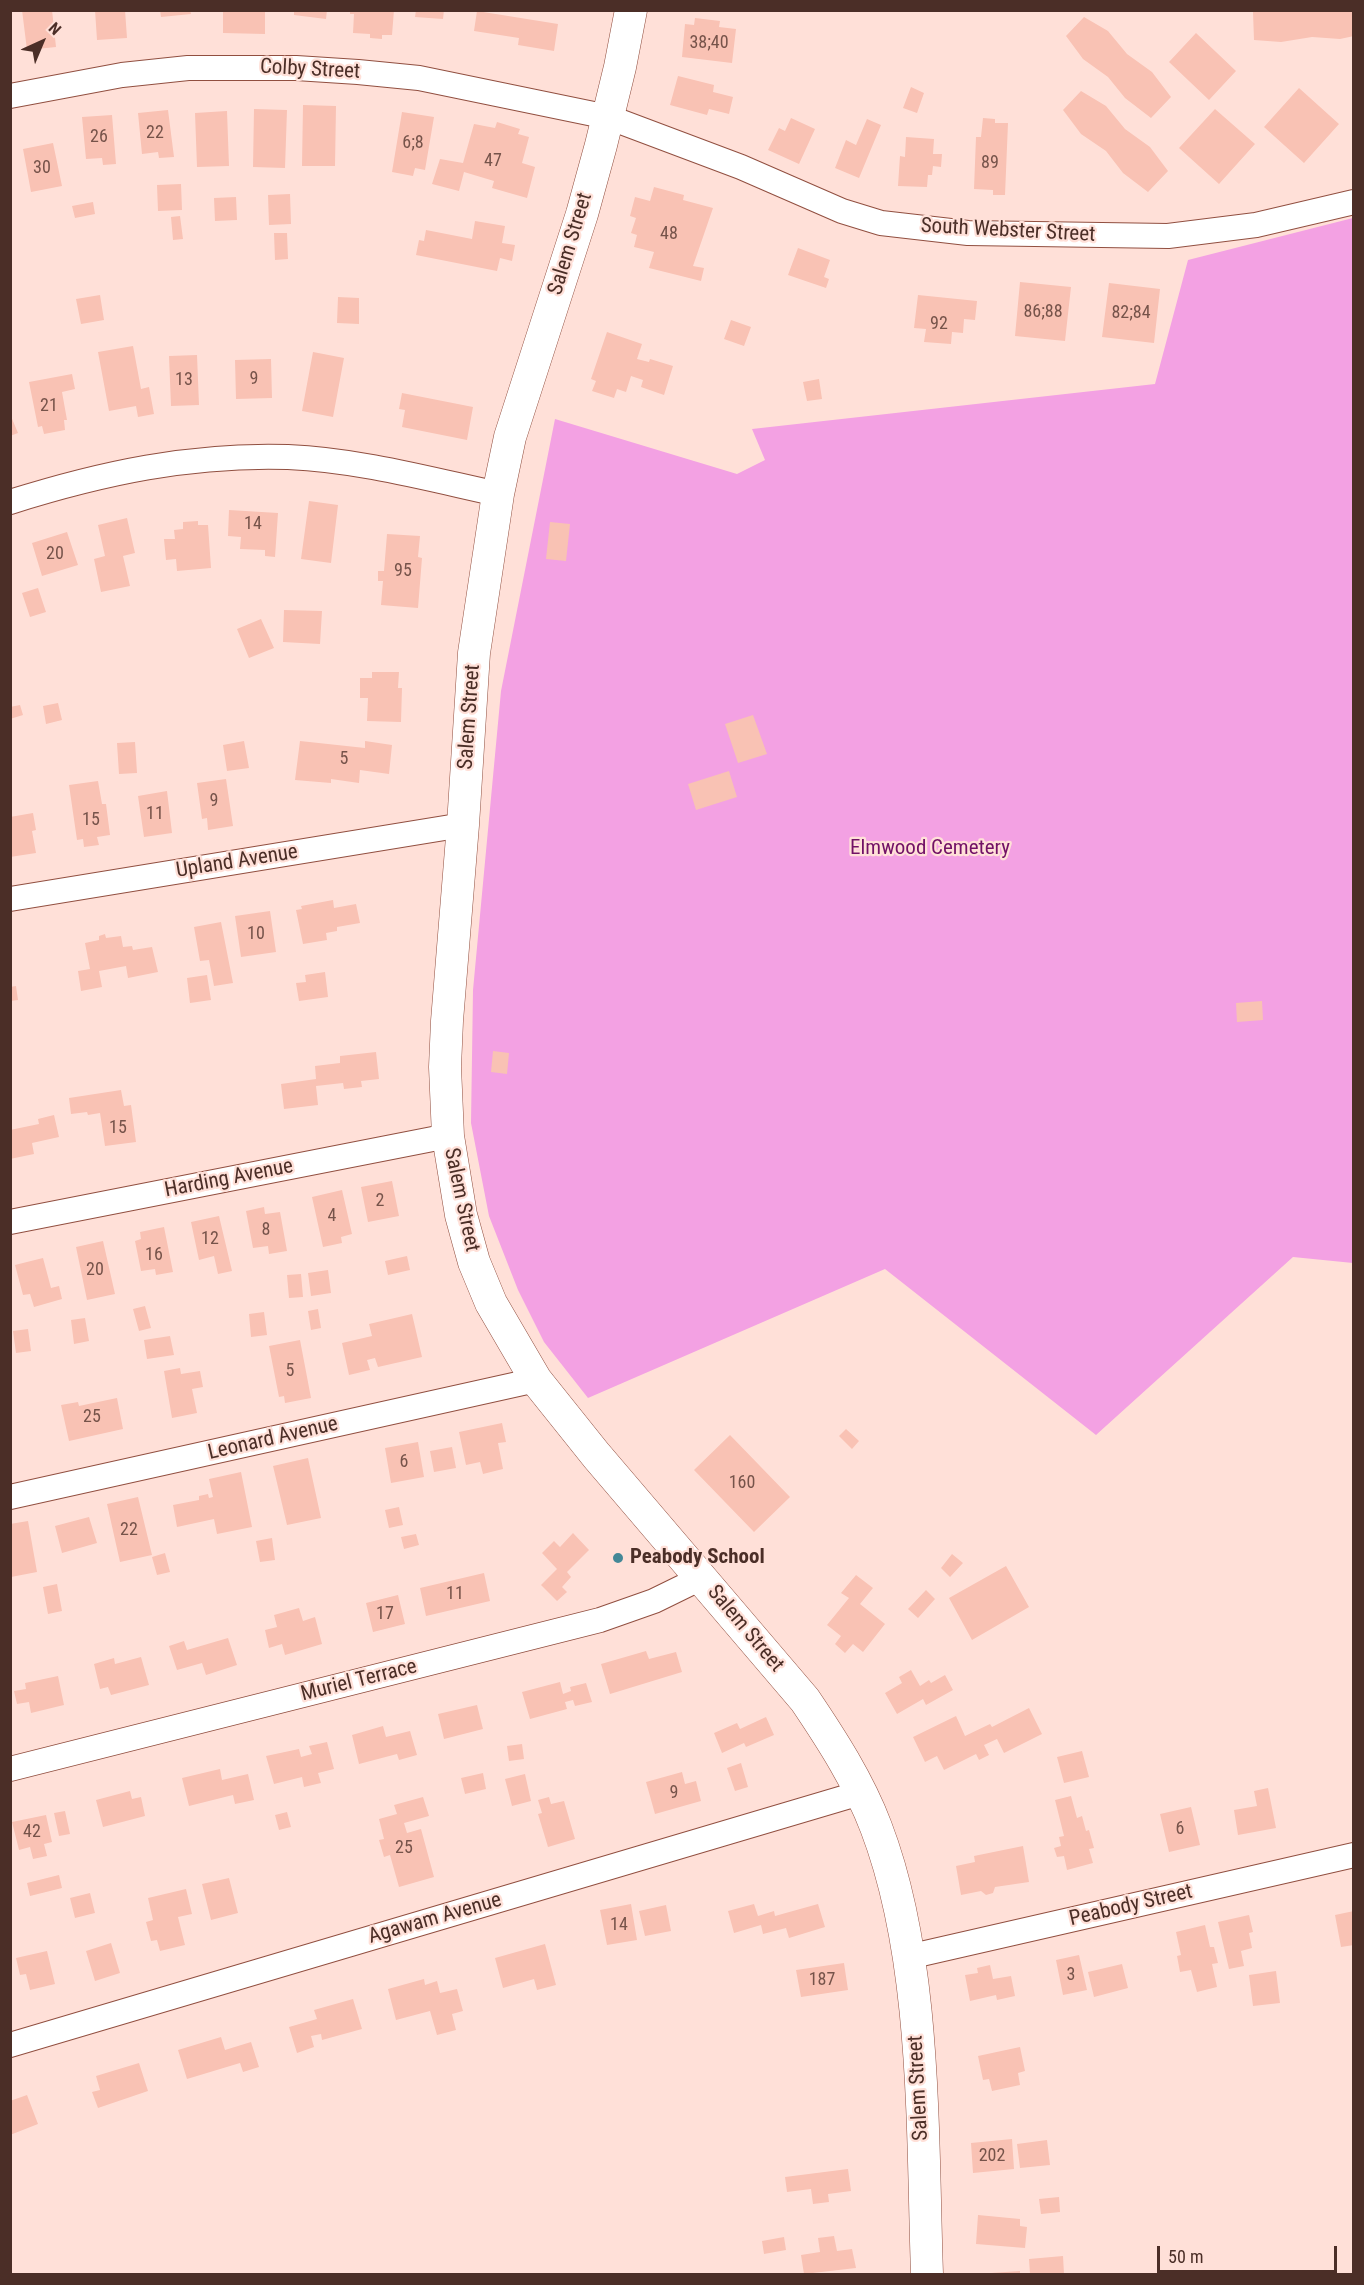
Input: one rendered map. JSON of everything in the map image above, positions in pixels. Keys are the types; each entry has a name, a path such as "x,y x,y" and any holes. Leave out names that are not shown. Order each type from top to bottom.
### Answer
{"main road":[{"name":"Salem Street","path":"631,10 608,117 582,214 510,436 498,494 474,653 447,1021 445,1067 448,1136 461,1215 474,1262 491,1303 536,1380 564,1417 805,1700 830,1737 876,1827 894,1885 908,1957 920,2061 927,2274"}],"street":[{"name":"Colby Street","path":"10,96 122,75 188,68 296,68 419,78 608,117"},
{"name":"South Webster Street","path":"608,117 741,167 842,211 881,223 968,233 1168,236 1256,225 1353,202"},
{"path":"10,502 78,481 148,467 220,457 290,457 364,465 498,494"},
{"name":"Upland Avenue","path":"10,899 463,825"},
{"name":"Harding Avenue","path":"10,1222 448,1136"},
{"name":"Leonard Avenue","path":"10,1497 536,1380"},
{"name":"Muriel Terrace","path":"10,1769 600,1620 654,1601 702,1578"},
{"name":"Agawam Avenue","path":"10,2044 860,1793"},
{"name":"Peabody Street","path":"908,1957 1353,1856"}],"green space":[{"name":"Elmwood Cemetery","path":"1353,218 1353,1263 1293,1257 1096,1435 885,1269 588,1398 544,1342 518,1290 489,1216 471,1123 473,990 501,691 555,419 737,474 765,460 752,429 1155,384 1188,260"}],"building":[{"path":"22,10 52,10 56,47 27,50"},
{"path":"95,10 125,10 127,38 97,40"},
{"path":"160,10 190,10 191,14 161,17"},
{"path":"223,10 265,10 265,34 223,33"},
{"path":"294,10 327,10 326,19 294,15"},
{"path":"350,10 394,10 392,35 382,35 382,39 370,38 370,34 353,33 354,14 350,14"},
{"path":"416,10 444,10 443,19 415,17"},
{"path":"1257,10 1354,10 1354,36 1340,39 1312,37 1281,42 1254,40 1253,12"},
{"path":"477,11 558,24 554,51 518,45 519,38 474,31"},
{"path":"1084,17 1108,31 1127,54 1152,72 1171,97 1151,118 1125,98 1108,77 1083,59 1066,36"},
{"path":"695,18 720,21 719,27 736,29 732,63 682,57 685,24 694,25"},
{"path":"1196,33 1236,71 1209,100 1169,62"},
{"path":"678,76 714,85 713,92 733,97 729,114 709,109 707,115 670,105"},
{"path":"911,87 924,93 917,113 903,108"},
{"path":"1299,88 1339,124 1304,163 1264,127"},
{"path":"1081,91 1106,106 1125,129 1150,147 1168,171 1148,192 1123,173 1106,151 1081,134 1063,110"},
{"path":"303,105 336,106 335,166 302,166"},
{"path":"254,109 287,110 285,168 253,167"},
{"path":"1215,109 1255,144 1219,184 1179,148"},
{"path":"168,110 174,157 159,158 158,152 142,154 138,113"},
{"path":"227,111 229,166 197,167 195,113"},
{"path":"402,112 434,117 425,170 415,168 413,176 392,172"},
{"path":"112,115 116,164 103,165 102,158 86,159 82,117"},
{"path":"791,118 815,129 799,164 768,150 779,128 785,131"},
{"path":"983,118 995,119 995,123 1008,123 1005,195 993,195 993,190 974,189 976,137 981,137"},
{"path":"867,119 881,125 859,178 835,168 846,140 856,145"},
{"path":"497,122 520,129 518,134 529,137 522,163 535,167 527,198 492,188 494,181 464,172 459,191 432,184 440,159 463,163 474,124 495,128"},
{"path":"906,137 934,139 933,154 942,154 941,167 933,166 932,175 928,175 927,187 898,186 900,156 905,157"},
{"path":"53,143 62,186 31,192 23,149"},
{"path":"181,184 182,210 158,211 157,185"},
{"path":"654,187 684,195 683,200 713,208 693,266 704,268 701,281 649,268 654,252 634,247 637,235 631,233 636,218 630,216 635,197 650,201"},
{"path":"290,194 291,224 269,225 268,195"},
{"path":"236,197 237,220 215,221 214,198"},
{"path":"93,202 95,214 75,218 72,206"},
{"path":"180,216 183,239 173,240 171,217"},
{"path":"475,221 505,226 502,243 515,245 512,261 500,258 497,271 416,255 419,240 424,241 426,230 472,239"},
{"path":"274,233 287,233 288,259 275,260"},
{"path":"798,248 830,260 824,277 829,279 826,288 788,275"},
{"path":"1020,282 1071,287 1065,341 1015,336"},
{"path":"1109,283 1160,289 1154,343 1102,337"},
{"path":"100,295 104,320 81,324 76,299"},
{"path":"918,295 977,301 975,320 964,319 963,333 952,332 951,344 924,342 926,329 914,328"},
{"path":"338,297 359,298 359,324 337,323"},
{"path":"731,320 751,327 744,346 724,339"},
{"path":"607,332 642,344 637,359 649,362 650,359 673,366 664,395 641,387 643,380 631,376 626,392 617,389 614,398 592,391 596,381 591,379"},
{"path":"133,346 141,389 149,387 154,414 138,417 136,406 109,411 98,352"},
{"path":"313,352 344,358 333,417 302,411"},
{"path":"197,355 199,405 171,406 169,356"},
{"path":"271,359 272,398 236,399 235,360"},
{"path":"72,374 75,389 62,392 67,420 64,420 65,430 44,434 42,426 38,427 29,382"},
{"path":"819,379 822,399 807,401 803,382"},
{"path":"402,393 473,407 467,440 402,427 405,410 399,409"},
{"path":"10,414 18,433 10,436"},
{"path":"309,501 338,505 331,563 301,559"},
{"path":"229,510 278,513 275,557 265,556 265,550 240,549 241,537 228,536"},
{"path":"127,518 135,553 123,556 130,586 101,592 94,559 105,556 98,525"},
{"path":"198,521 198,525 208,525 211,568 177,571 176,559 166,560 164,539 175,539 174,530 183,529 183,522"},
{"path":"550,522 570,524 566,561 546,559"},
{"path":"67,532 78,565 42,576 32,543"},
{"path":"387,534 420,536 418,557 422,558 418,608 381,605 383,581 378,581 378,571 384,571"},
{"path":"38,588 46,612 30,617 22,593"},
{"path":"284,610 322,611 320,644 283,642"},
{"path":"261,619 274,648 249,658 237,629"},
{"path":"372,672 399,672 398,688 402,688 401,722 367,721 368,698 360,698 360,678 372,678"},
{"path":"58,703 62,720 46,724 43,706"},
{"path":"20,705 23,715 10,719 10,707"},
{"path":"753,715 767,754 738,763 725,724"},
{"path":"244,741 249,768 227,771 223,745"},
{"path":"300,741 365,748 365,741 392,745 389,774 360,770 359,783 331,779 331,783 295,780"},
{"path":"135,742 137,773 119,774 117,743"},
{"path":"729,771 737,797 696,810 688,784"},
{"path":"226,779 233,826 208,830 207,818 202,819 197,783"},
{"path":"98,781 102,804 106,804 110,835 97,837 99,845 84,847 83,839 77,840 69,785"},
{"path":"167,791 172,833 144,837 138,796"},
{"path":"33,813 36,830 32,831 36,853 10,857 10,817"},
{"path":"333,900 334,908 356,904 360,923 337,927 337,931 326,933 327,940 303,944 296,910 302,909 301,906"},
{"path":"270,911 276,952 241,957 235,916"},
{"path":"221,922 233,983 214,986 209,960 200,961 194,927"},
{"path":"105,934 106,938 121,936 123,947 132,946 133,950 152,947 158,972 128,978 126,966 99,971 102,987 81,991 78,971 90,969 85,943 99,940 99,936"},
{"path":"325,972 328,997 299,1001 296,983 306,982 305,975"},
{"path":"207,975 211,1000 190,1003 187,978"},
{"path":"16,986 18,1000 10,1001 10,987"},
{"path":"1262,1001 1263,1020 1237,1022 1236,1003"},
{"path":"493,1051 509,1053 507,1074 491,1072"},
{"path":"376,1052 379,1079 361,1081 362,1087 344,1089 343,1083 316,1086 318,1105 284,1109 281,1084 316,1079 315,1066 340,1063 340,1056"},
{"path":"121,1090 124,1106 131,1105 136,1142 105,1146 100,1113 71,1114 69,1098"},
{"path":"54,1115 59,1137 32,1143 34,1154 10,1159 10,1130 39,1124 38,1119"},
{"path":"392,1181 399,1216 368,1222 361,1187"},
{"path":"342,1190 352,1234 341,1237 342,1243 323,1247 312,1197"},
{"path":"264,1207 265,1214 280,1212 287,1251 269,1254 268,1246 253,1248 246,1211"},
{"path":"219,1216 232,1271 218,1274 214,1256 199,1260 191,1222"},
{"path":"164,1227 173,1272 156,1275 155,1269 141,1271 135,1241 141,1239 140,1232"},
{"path":"103,1241 115,1294 87,1300 76,1247"},
{"path":"407,1256 410,1270 388,1275 385,1261"},
{"path":"43,1258 51,1288 59,1286 62,1299 34,1307 30,1294 23,1295 15,1265"},
{"path":"328,1270 331,1293 311,1296 308,1273"},
{"path":"301,1274 303,1297 289,1298 287,1275"},
{"path":"145,1306 151,1328 139,1331 133,1309"},
{"path":"318,1309 321,1328 311,1330 308,1311"},
{"path":"264,1312 267,1335 251,1337 249,1314"},
{"path":"412,1314 422,1357 378,1367 375,1358 367,1360 370,1370 349,1375 342,1343 372,1336 369,1324"},
{"path":"85,1318 89,1341 74,1344 71,1320"},
{"path":"28,1329 31,1351 16,1353 13,1331"},
{"path":"170,1336 174,1355 147,1359 144,1340"},
{"path":"300,1340 311,1398 285,1403 284,1396 279,1397 269,1346"},
{"path":"180,1368 181,1374 200,1371 203,1387 192,1389 197,1413 172,1418 164,1371"},
{"path":"117,1398 123,1429 69,1441 61,1405 78,1402 79,1406"},
{"path":"502,1423 506,1442 498,1443 503,1469 483,1474 480,1462 466,1465 459,1432"},
{"path":"846,1429 859,1441 852,1449 839,1436"},
{"path":"730,1435 790,1497 754,1532 694,1470"},
{"path":"418,1442 424,1477 391,1483 385,1448"},
{"path":"452,1447 456,1468 434,1472 430,1451"},
{"path":"308,1458 321,1518 287,1525 273,1466"},
{"path":"241,1472 252,1527 217,1534 214,1519 177,1527 173,1505 199,1500 199,1496 208,1494 209,1498 213,1497 209,1479"},
{"path":"138,1497 152,1555 120,1562 107,1504"},
{"path":"399,1507 403,1525 389,1528 385,1510"},
{"path":"89,1517 97,1543 62,1553 55,1526"},
{"path":"28,1521 37,1572 11,1577 10,1524"},
{"path":"573,1533 589,1550 567,1572 571,1577 562,1587 567,1592 557,1601 541,1585 557,1569 542,1553 554,1541 560,1547"},
{"path":"416,1534 419,1545 404,1549 401,1537"},
{"path":"272,1538 275,1560 260,1562 256,1541"},
{"path":"165,1553 170,1572 157,1575 152,1557"},
{"path":"952,1554 963,1563 950,1577 941,1568"},
{"path":"1006,1566 1029,1607 972,1640 949,1598"},
{"path":"484,1573 490,1601 426,1616 420,1588"},
{"path":"856,1575 873,1588 860,1604 885,1624 863,1652 853,1644 845,1653 835,1644 841,1636 827,1625 849,1598 841,1593"},
{"path":"57,1584 62,1611 48,1614 43,1587"},
{"path":"926,1590 935,1599 918,1618 908,1609"},
{"path":"398,1595 405,1624 373,1632 366,1603"},
{"path":"299,1608 303,1621 315,1617 322,1644 285,1655 282,1644 269,1648 265,1630 277,1627 274,1615"},
{"path":"228,1638 237,1665 206,1675 202,1663 177,1670 169,1646 184,1641 187,1650"},
{"path":"646,1651 649,1659 676,1652 682,1672 610,1694 601,1664"},
{"path":"141,1657 149,1685 111,1695 108,1687 100,1689 94,1664 114,1658 115,1664"},
{"path":"911,1670 920,1686 929,1680 931,1683 945,1675 953,1690 926,1705 923,1699 897,1714 885,1693 902,1683 899,1677"},
{"path":"58,1676 64,1705 31,1713 29,1702 17,1704 14,1691 26,1689 25,1683"},
{"path":"560,1682 563,1694 571,1691 570,1687 586,1683 592,1702 575,1706 573,1700 565,1702 567,1709 530,1719 522,1692"},
{"path":"477,1705 483,1729 444,1739 438,1714"},
{"path":"1029,1708 1042,1734 1004,1753 997,1739 984,1745 989,1755 979,1760 976,1754 944,1770 937,1756 925,1762 913,1737 956,1716 965,1736 990,1724 992,1727"},
{"path":"766,1717 774,1735 746,1747 744,1743 722,1753 714,1733 737,1723 740,1729"},
{"path":"383,1726 386,1737 410,1731 417,1755 399,1760 397,1754 359,1764 352,1735"},
{"path":"327,1742 334,1769 318,1773 321,1783 304,1787 302,1777 274,1784 266,1756 299,1749 301,1757 312,1754 309,1746"},
{"path":"522,1744 524,1759 509,1761 507,1746"},
{"path":"1082,1751 1089,1777 1064,1783 1057,1757"},
{"path":"741,1763 748,1787 735,1791 727,1768"},
{"path":"220,1769 222,1780 248,1774 254,1800 235,1804 233,1795 189,1806 182,1778"},
{"path":"682,1772 685,1784 696,1781 701,1801 655,1814 646,1782"},
{"path":"483,1773 486,1789 465,1794 461,1778"},
{"path":"525,1774 531,1801 512,1806 505,1779"},
{"path":"1268,1788 1276,1828 1238,1835 1234,1810 1257,1806 1254,1791"},
{"path":"130,1791 132,1799 141,1797 145,1816 103,1827 96,1800"},
{"path":"1071,1796 1077,1818 1082,1816 1094,1848 1089,1849 1093,1863 1067,1870 1064,1856 1057,1857 1054,1848 1061,1846 1059,1837 1064,1836 1055,1800"},
{"path":"423,1797 429,1816 404,1823 407,1833 421,1829 434,1877 399,1887 390,1855 384,1857 379,1840 384,1839 379,1819 397,1814 394,1805"},
{"path":"549,1797 551,1804 564,1801 575,1839 548,1847 538,1814 542,1813 538,1800"},
{"path":"1191,1807 1200,1845 1169,1852 1160,1814"},
{"path":"65,1811 70,1834 59,1836 54,1813"},
{"path":"287,1812 291,1827 279,1830 275,1815"},
{"path":"46,1815 52,1842 44,1844 47,1856 33,1859 30,1847 19,1850 12,1822"},
{"path":"1023,1846 1029,1882 995,1887 993,1893 986,1895 981,1891 961,1895 956,1866 975,1862 974,1856"},
{"path":"59,1875 62,1888 30,1896 27,1883"},
{"path":"229,1878 238,1913 211,1920 202,1884"},
{"path":"186,1889 192,1914 178,1917 185,1945 160,1951 157,1940 151,1941 146,1922 153,1920 148,1898"},
{"path":"90,1893 95,1913 75,1918 70,1898"},
{"path":"631,1904 637,1940 607,1945 600,1910"},
{"path":"754,1904 758,1916 774,1911 775,1916 818,1904 825,1927 789,1938 786,1928 763,1934 761,1925 734,1933 728,1911"},
{"path":"666,1905 671,1931 645,1936 639,1911"},
{"path":"1354,1911 1354,1945 1341,1947 1335,1915"},
{"path":"1249,1915 1253,1932 1249,1933 1252,1948 1241,1951 1244,1966 1229,1969 1218,1922"},
{"path":"1205,1925 1210,1947 1214,1947 1218,1963 1212,1964 1217,1987 1197,1992 1191,1970 1180,1972 1177,1956 1181,1955 1176,1932"},
{"path":"111,1943 120,1973 95,1981 86,1951"},
{"path":"545,1944 556,1985 537,1990 534,1979 503,1988 495,1958"},
{"path":"47,1951 55,1984 30,1990 26,1974 20,1975 16,1958"},
{"path":"1079,1955 1087,1990 1063,1995 1056,1960"},
{"path":"844,1963 848,1990 801,1997 796,1970"},
{"path":"1122,1964 1128,1988 1094,1997 1088,1972"},
{"path":"990,1965 993,1979 1011,1976 1015,1996 997,2000 996,1995 970,2001 965,1975 978,1973 977,1968"},
{"path":"1276,1971 1280,2003 1253,2006 1249,1975"},
{"path":"424,1979 425,1985 437,1981 440,1993 457,1989 463,2011 452,2014 456,2030 437,2035 430,2011 396,2020 388,1989"},
{"path":"353,1999 362,2029 322,2040 321,2034 311,2036 314,2047 297,2053 289,2027 317,2019 314,2010"},
{"path":"221,2037 225,2050 251,2042 259,2067 243,2072 240,2063 187,2079 178,2050"},
{"path":"1020,2047 1025,2071 1018,2073 1020,2085 992,2091 989,2079 983,2080 978,2056"},
{"path":"139,2063 148,2091 98,2108 92,2092 100,2090 96,2076"},
{"path":"27,2095 38,2124 10,2135 10,2101"},
{"path":"1012,2139 1014,2169 973,2173 971,2143"},
{"path":"1047,2140 1050,2165 1020,2168 1017,2144"},
{"path":"848,2169 851,2191 828,2194 829,2202 813,2204 811,2189 787,2192 785,2177"},
{"path":"1059,2197 1060,2212 1041,2214 1039,2199"},
{"path":"978,2215 1020,2219 1020,2226 1027,2227 1025,2248 976,2244"},
{"path":"834,2236 837,2251 852,2249 856,2268 804,2274 801,2255 820,2252 818,2238"},
{"path":"784,2237 786,2250 764,2254 762,2241"},
{"path":"1063,2256 1064,2274 1030,2274 1029,2259"},
{"path":"1020,2271 1020,2274 991,2274 991,2273"}],"place":[{"name":"Peabody School","path":"618,1558"}]}
